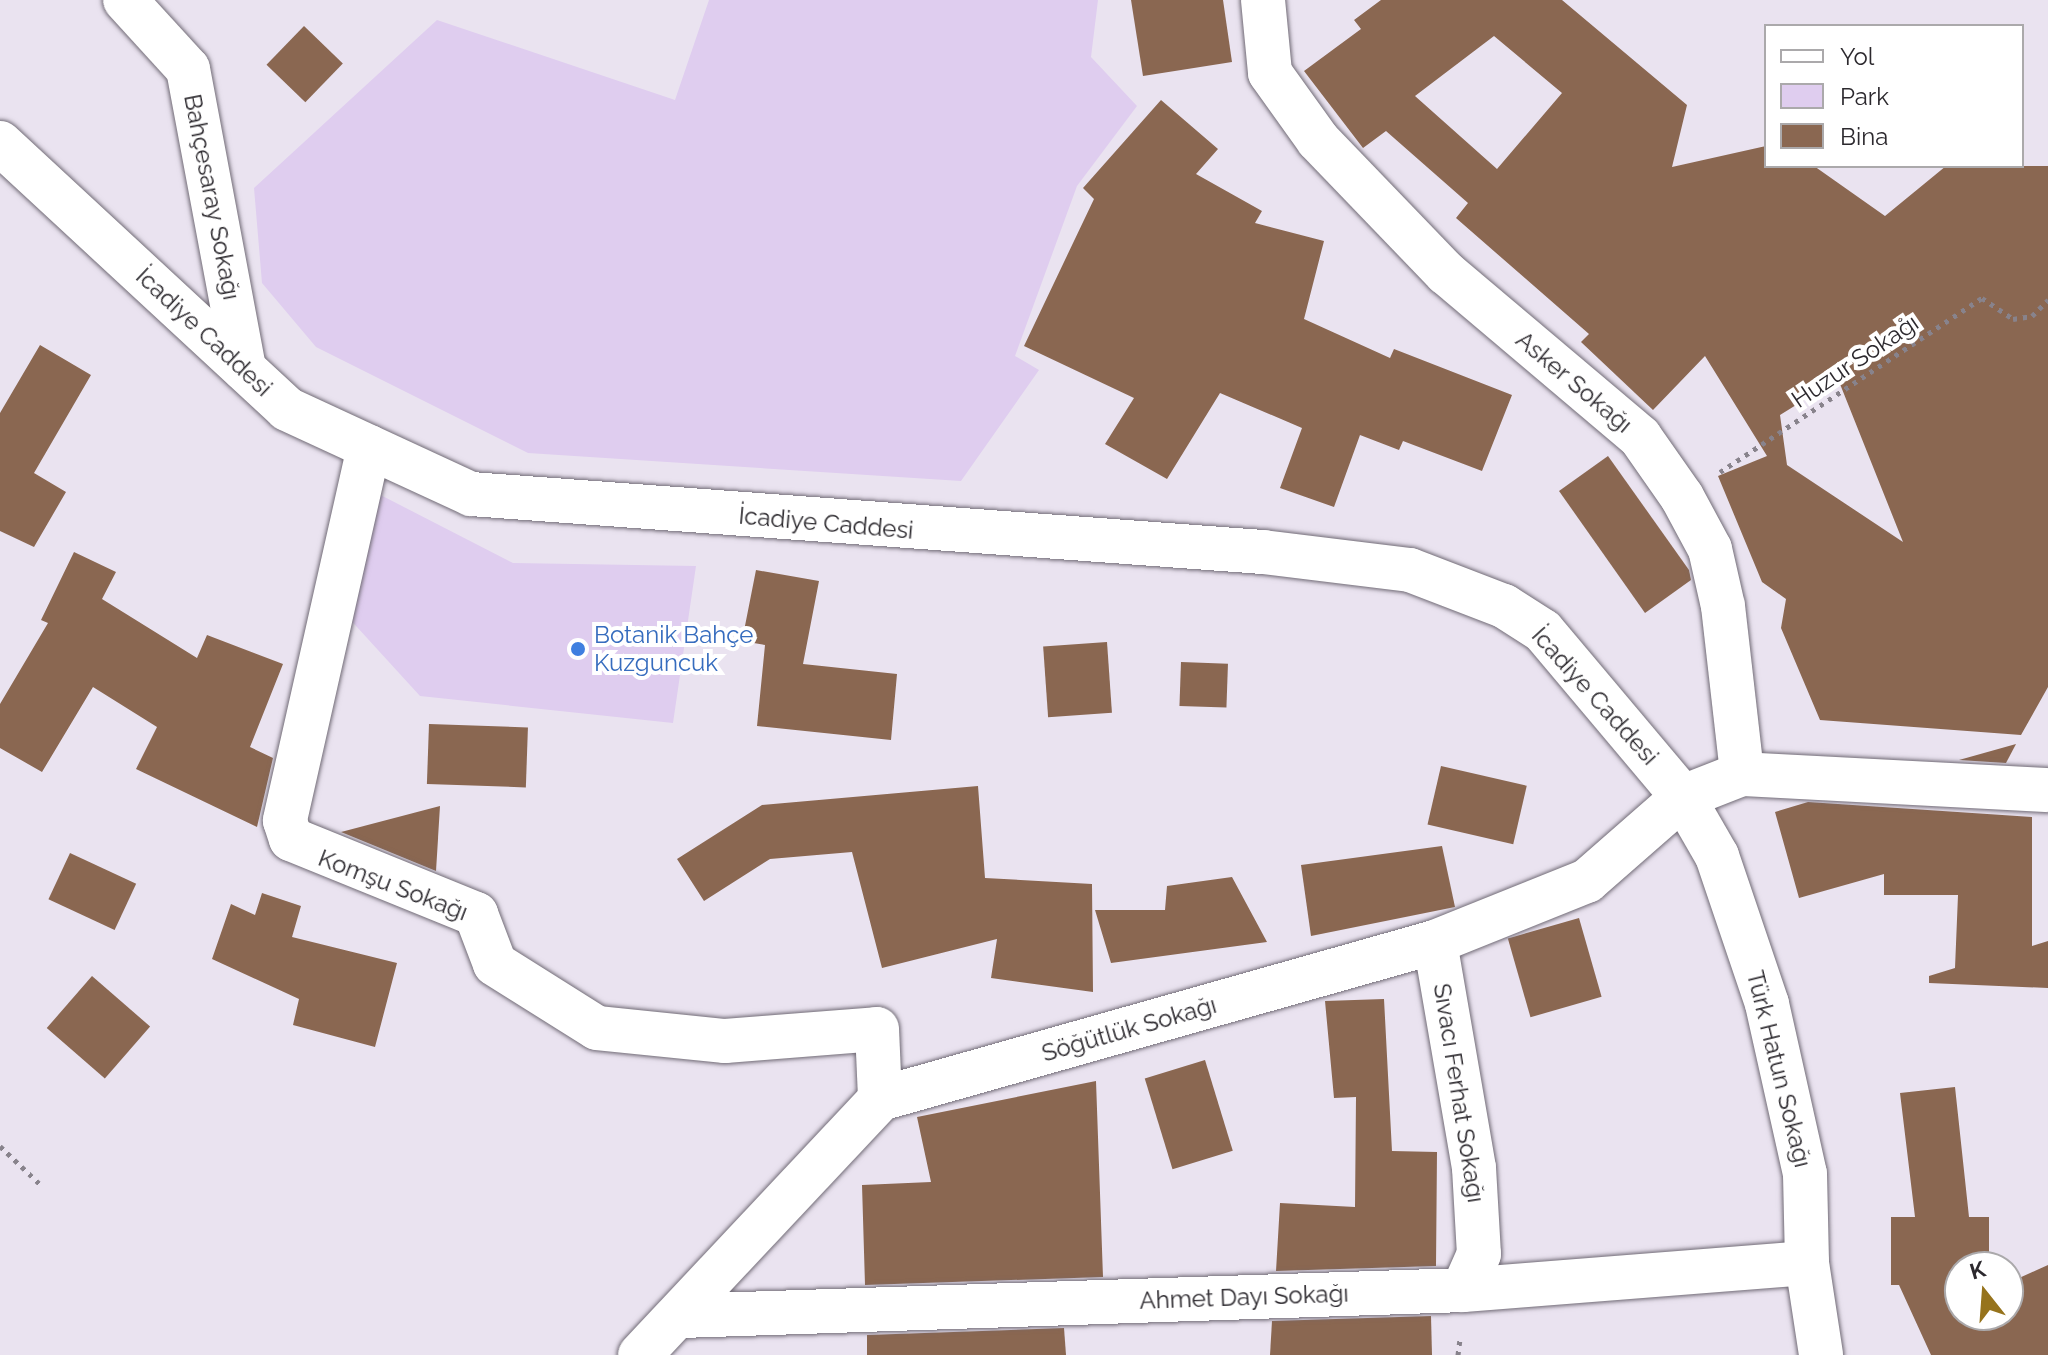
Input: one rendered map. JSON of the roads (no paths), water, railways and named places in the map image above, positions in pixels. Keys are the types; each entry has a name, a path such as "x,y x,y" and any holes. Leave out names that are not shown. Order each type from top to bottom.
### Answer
{"street":[{"name":"Bahçesaray Sokağı","path":"125,0 188,69 244,369"},
{"name":"Asker Sokağı","path":"1263,0 1270,73 1318,140 1446,273 1640,437 1682,497 1710,549 1723,606 1742,774"},
{"name":"İcadiye Caddesi","path":"0,143 287,409 471,494 1263,552 1410,570 1504,606 1543,631 1683,797"},
{"name":"Komşu Sokağı","path":"369,447 285,821 291,839 476,914 495,964 597,1028 725,1041 877,1029 880,1099"},
{"path":"1683,797 1742,774 2048,790"},
{"name":"Söğütlük Sokağı","path":"880,1099 1435,942 1587,881 1683,797"},
{"name":"Türk Hatun Sokağı","path":"1683,797 1717,856 1767,1004 1805,1174 1807,1263 1821,1355"},
{"name":"Sıvacı Ferhat Sokağı","path":"1435,942 1474,1168 1479,1254 1463,1290"},
{"path":"640,1355 681,1316 880,1099"},
{"name":"Ahmet Dayı Sokağı","path":"681,1316 1463,1290 1807,1263"}],"place":[{"name":"Botanik Bahçe Kuzguncuk","path":"578,649"}]}
